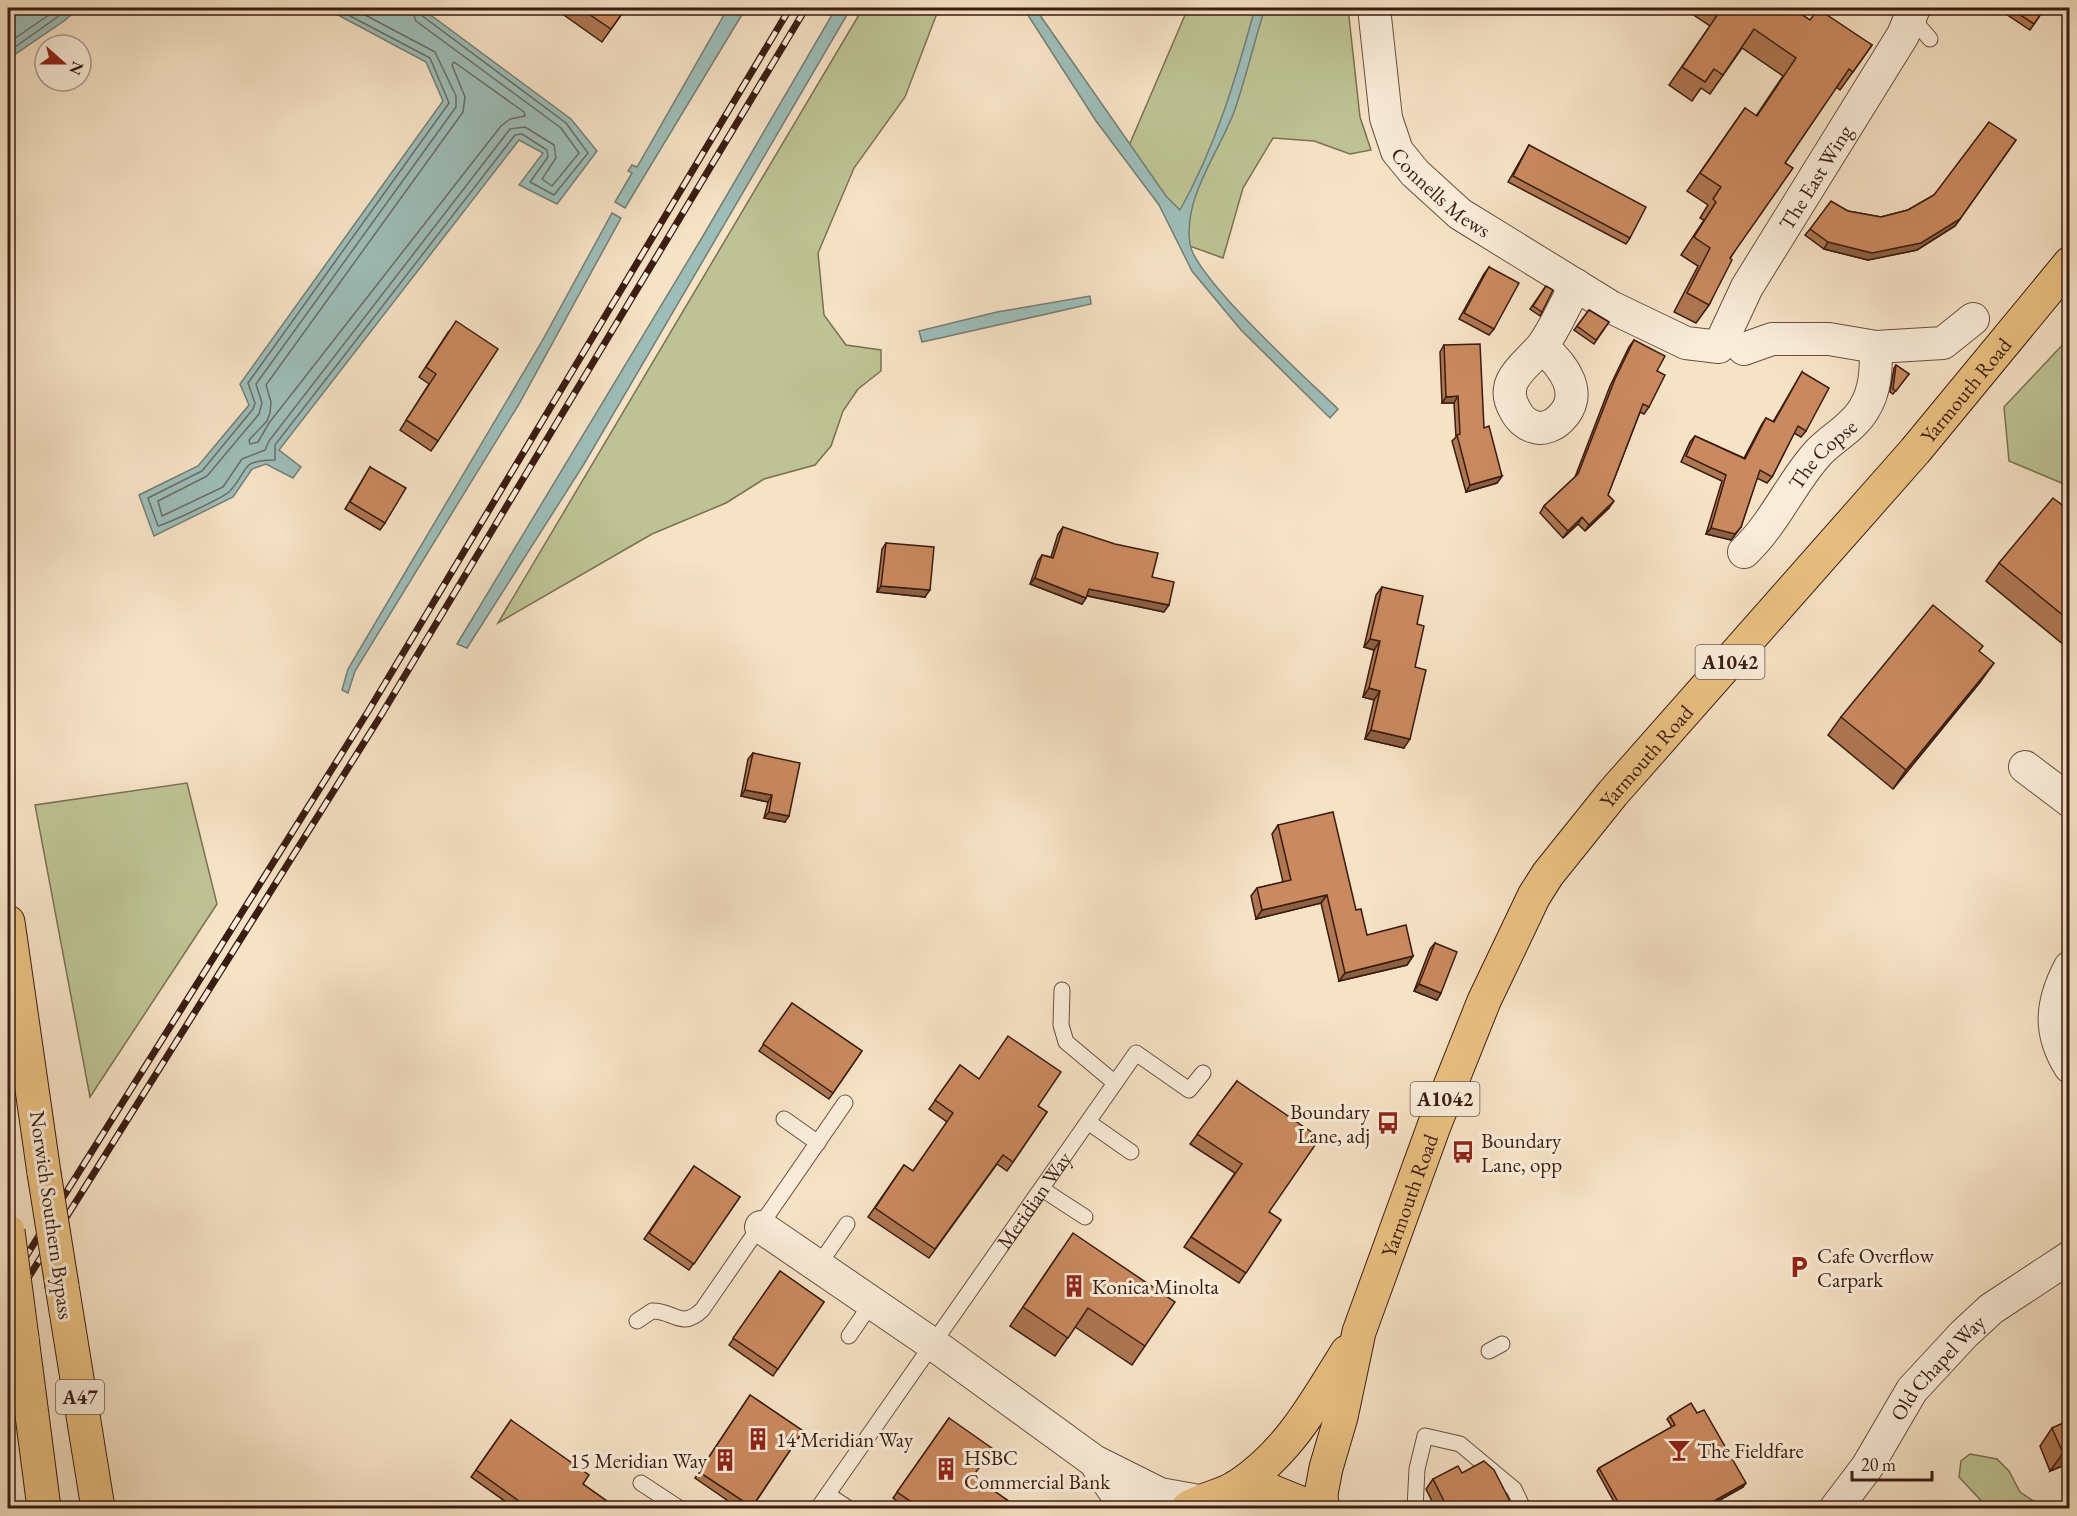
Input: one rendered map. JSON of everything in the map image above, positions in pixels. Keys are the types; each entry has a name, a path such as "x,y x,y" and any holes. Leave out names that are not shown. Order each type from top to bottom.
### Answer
{"highway":[{"name":"Yarmouth Road","path":"1322,1509 1321,1494 1326,1468 1341,1417 1359,1332 1434,1126 1484,1001 1534,896 1548,874 1613,793 1908,460 2070,264"},
{"name":"Norwich Southern Bypass","path":"8,922 44,1173 98,1509"},
{"name":"A47","path":"8,1231 44,1509"},
{"name":"Yarmouth Road","path":"1194,1505 1236,1487 1281,1451 1313,1408 1359,1332"},
{"name":"A47","path":"38,1509 39,1466"},
{"name":"Yarmouth Road","path":"1236,1487 1261,1488 1284,1494 1313,1509"}],"street":[{"name":"Connells Mews","path":"1374,8 1386,118 1397,151 1415,173 1460,214 1611,307 1686,343 1732,348"},
{"name":"The East Wing","path":"1732,348 1747,287 1903,36 1918,21"},
{"path":"1542,346 1576,285"},
{"path":"1732,348 1771,361 1832,360 1876,347 1943,343 1972,319"},
{"name":"The Copse","path":"1744,552 1775,517 1785,497 1818,453 1848,428 1864,409 1875,385 1876,347"},
{"path":"2025,767 2070,801"},
{"path":"2070,967 2053,1010 2053,1029 2060,1052 2070,1067"},
{"path":"761,1227 1094,1461 1160,1494 1194,1505"},
{"name":"Old Chapel Way","path":"1836,1509 1867,1467 1912,1390 1964,1334 2000,1303 2070,1257"},
{"path":"1094,1461 1126,1509"}],"lane":[{"path":"1062,990 1061,1025 1066,1042 1115,1083"},
{"name":"Meridian Way","path":"818,1509 1136,1053 1189,1090 1203,1073"},
{"path":"637,1321 652,1311 663,1312 678,1319 694,1317 761,1227 845,1102"},
{"path":"784,1119 818,1143"},
{"path":"1089,1122 1131,1152"},
{"path":"1042,1189 1085,1216"},
{"path":"818,1266 847,1224"},
{"path":"849,1336 871,1304"},
{"path":"1414,1509 1417,1468 1425,1436 1460,1444 1514,1489 1523,1509"},
{"path":"641,1483 680,1509"},
{"path":"828,1495 848,1509"}],"green space":[{"path":"863,8 939,8 905,97 854,168 818,253 824,315 846,345 881,350 881,371 858,389 843,411 831,446 815,465 764,479 726,503 652,534 498,623"},
{"path":"1188,8 1348,8 1360,117 1371,150 1350,154 1314,141 1273,138 1243,188 1223,258 1184,244 1128,148"},
{"path":"2069,338 2069,486 2009,461 2004,407"},
{"path":"187,783 217,904 90,1097 35,805"},
{"path":"1970,1454 1997,1459 2009,1471 2020,1492 2044,1508 1988,1508 1959,1477 1961,1461"}],"water":[{"path":"8,8 79,8 46,33 33,33 33,42 8,59"},
{"path":"325,8 421,8 571,119 597,151 557,204 519,185 543,153 519,140 279,450 301,467 293,478 266,464 252,469 233,497 154,536 139,495 198,466 249,405 240,384 443,101 426,62"},
{"path":"728,8 746,8 625,208 615,202 632,173 628,171 632,165 637,167"},
{"path":"836,8 851,8 584,464 467,648 457,644 703,236"},
{"path":"1020,8 1035,8 1166,196 1180,210 1215,136 1255,8 1265,8 1234,112 1197,193 1189,227 1190,244 1197,260 1231,304 1338,409 1330,418 1241,330 1192,271 1159,205 1096,121 1026,12"},
{"path":"612,213 621,218 519,404 355,671 348,693 342,690 348,669 541,343"},
{"path":"1090,296 1091,304 922,342 919,331 997,312"}],"building":[{"path":"580,8 626,8 611,29"},
{"path":"1722,8 1792,8 1810,20 1818,9 1872,45 1853,72 1849,69 1785,163 1793,168 1730,258 1732,260 1709,305 1687,293 1710,248 1694,237 1716,202 1713,199 1721,187 1700,173 1745,108 1757,116 1796,58 1754,29 1723,75 1714,69 1705,82 1682,67"},
{"path":"2010,8 2045,8 2034,24"},
{"path":"1989,122 2016,140 1960,219 1921,243 1872,253 1828,242 1810,229 1831,201 1848,211 1881,217 1908,210 1934,195"},
{"path":"1529,145 1646,207 1630,238 1513,176"},
{"path":"1489,267 1519,283 1494,329 1464,313"},
{"path":"1546,286 1553,290 1542,312 1533,306"},
{"path":"1589,310 1609,322 1596,340 1577,326"},
{"path":"456,321 498,349 438,441 406,420 436,374 426,367"},
{"path":"1634,340 1665,356 1657,371 1665,375 1649,407 1643,404 1608,495 1614,501 1589,525 1582,517 1568,531 1544,506 1578,474 1615,379"},
{"path":"1480,344 1484,428 1489,426 1502,476 1470,485 1457,435 1460,434 1458,396 1446,397 1444,345"},
{"path":"1896,365 1909,374 1896,391 1893,389"},
{"path":"1802,372 1829,388 1806,431 1798,426 1772,477 1760,470 1741,527 1735,534 1711,528 1726,475 1686,456 1695,436 1745,459 1766,418 1774,422"},
{"path":"370,467 406,488 385,523 350,502"},
{"path":"2053,498 2070,511 2070,621 1999,563"},
{"path":"1063,527 1115,544 1158,553 1152,577 1174,582 1169,605 1089,589 1086,598 1035,578 1042,555 1053,558"},
{"path":"886,543 934,547 930,590 881,586"},
{"path":"1382,587 1423,596 1417,624 1424,626 1415,667 1426,670 1410,739 1371,730 1380,691 1369,688 1380,641 1370,639"},
{"path":"1933,605 1983,646 1979,651 1994,663 1906,770 1841,717"},
{"path":"753,753 800,763 789,816 769,812 772,795 745,790"},
{"path":"1333,812 1356,910 1361,909 1367,935 1406,925 1413,956 1345,973 1327,895 1262,910 1257,888 1291,880 1278,825"},
{"path":"1435,943 1457,952 1441,993 1419,984"},
{"path":"792,1003 862,1051 833,1093 763,1044"},
{"path":"1008,1036 1061,1072 1038,1106 1047,1112 1013,1162 1003,1155 935,1249 875,1208 904,1165 913,1171 953,1113 935,1100 960,1065 979,1079"},
{"path":"1237,1081 1320,1138 1269,1212 1281,1220 1246,1273 1191,1237 1242,1164 1197,1134"},
{"path":"694,1166 740,1197 694,1264 649,1233"},
{"name":"Konica Minolta","path":"1073,1233 1175,1302 1145,1346 1088,1308 1068,1338 1023,1307"},
{"path":"780,1271 824,1302 778,1369 733,1338"},
{"path":"750,1395 803,1431 752,1507 699,1472"},
{"name":"The Fieldfare","path":"1691,1403 1697,1413 1704,1410 1746,1483 1700,1509 1622,1509 1599,1468 1675,1425 1670,1416"},
{"name":"HSBC Commercial Bank","path":"949,1418 993,1449 973,1476 1020,1509 922,1509 897,1492"},
{"path":"511,1420 589,1475 583,1484 618,1509 530,1509 476,1470"},
{"path":"2070,1420 2070,1450 2063,1453 2052,1428"},
{"path":"1484,1461 1494,1470 1514,1509 1448,1509 1433,1479 1458,1466 1462,1473"}],"railway":[{"path":"8,1285 369,710 790,8"},
{"path":"8,1310 380,717 806,8"}],"place":[{"name":"Boundary Lane, adj","path":"1388,1123"},
{"name":"Boundary Lane, opp","path":"1463,1152"},
{"name":"Cafe Overflow Carpark","path":"1799,1267"},
{"name":"Konica Minolta","path":"1074,1286"},
{"name":"14 Meridian Way","path":"758,1439"},
{"name":"The Fieldfare","path":"1679,1450"},
{"name":"15 Meridian Way","path":"725,1460"},
{"name":"HSBC Commercial Bank","path":"946,1469"}]}
